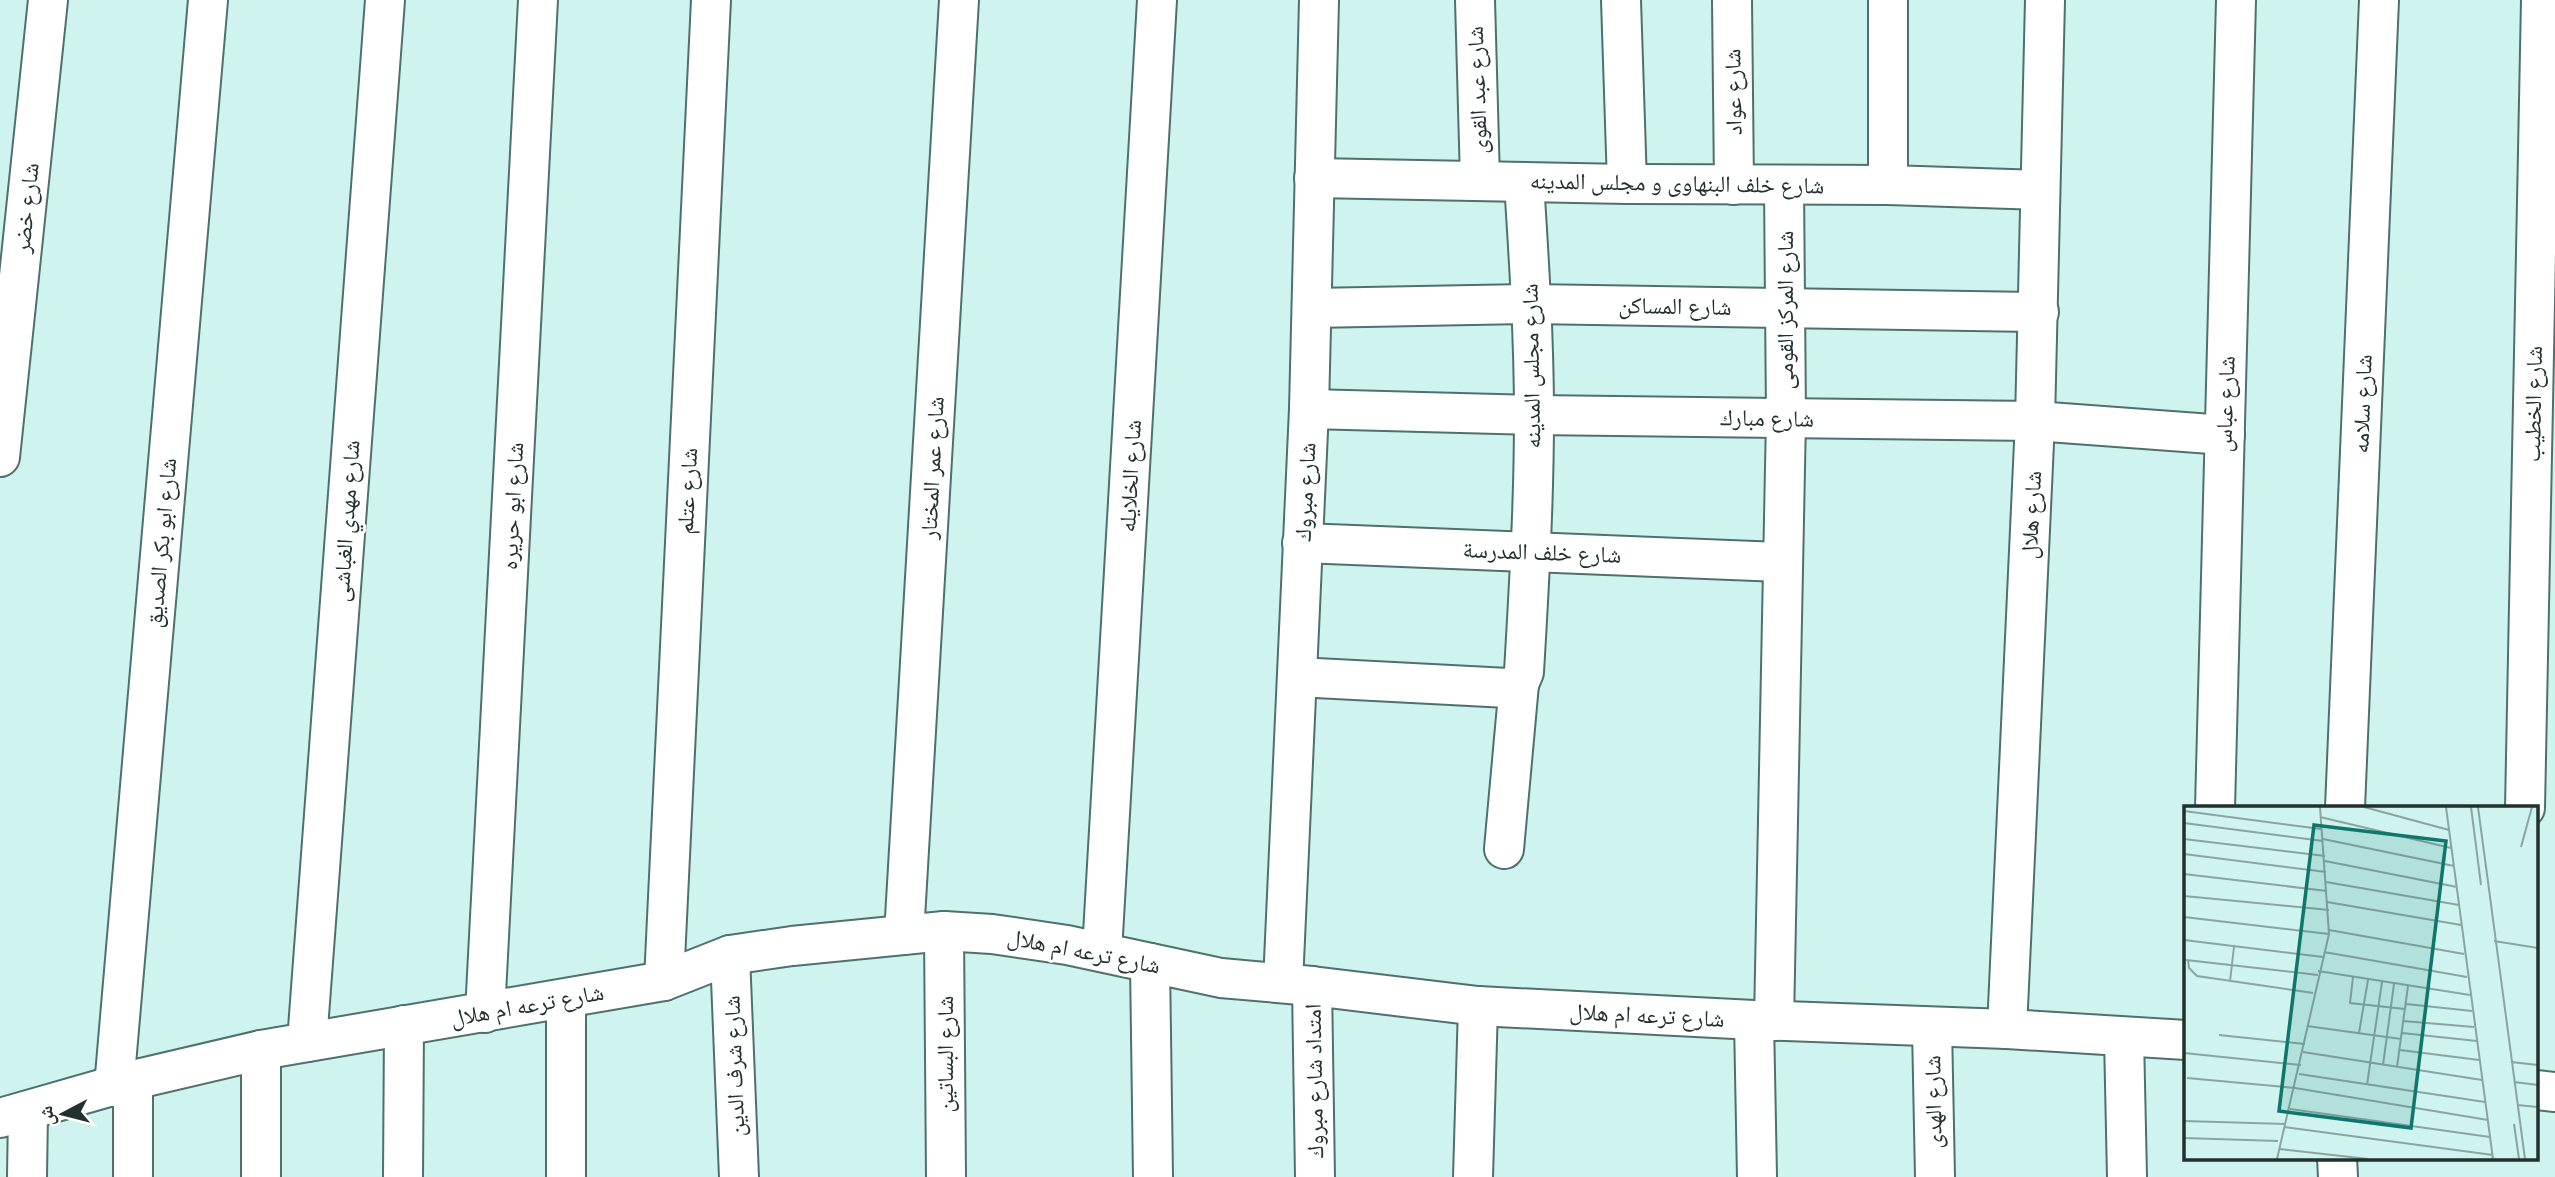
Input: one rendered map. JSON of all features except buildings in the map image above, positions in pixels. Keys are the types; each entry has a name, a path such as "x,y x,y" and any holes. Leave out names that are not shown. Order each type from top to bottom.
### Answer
{"street":[{"name":"شارع خضر","path":"0,457 48,0"},
{"name":"شارع ابو بكر الصديق","path":"132,1177 124,1084 208,0"},
{"name":"شارع مهدي الغباشى","path":"307,1042 384,0"},
{"name":"شارع ابو حريره","path":"485,1013 538,0"},
{"name":"شارع عتلم","path":"664,981 711,0"},
{"name":"شارع عمر المختار","path":"904,936 959,0"},
{"name":"شارع الخلايله","path":"1102,952 1157,0"},
{"name":"شارع مبروك","path":"1298,985 1297,677 1309,409 1319,0"},
{"name":"شارع عبد القوى","path":"1475,0 1480,180"},
{"path":"1621,0 1627,184"},
{"name":"شارع عواد","path":"1732,0 1734,184"},
{"path":"1888,0 1888,185"},
{"name":"شارع هلال","path":"2007,1029 2035,421 2045,0"},
{"name":"شارع عباس","path":"2215,806 2236,0"},
{"name":"شارع سلامه","path":"2345,806 2379,0"},
{"name":"شارع الخطيب","path":"2525,806 2541,0"},
{"name":"شارع خلف البنهاوى و مجلس المدينه","path":"1314,178 1627,184 1888,185 2040,190"},
{"name":"شارع مجلس المدينه","path":"1504,849 1518,684 1524,672 1532,551 1534,415 1524,182"},
{"name":"شارع المركز القومى","path":"1756,1177 1782,562 1786,418 1784,185"},
{"name":"شارع المساكن","path":"1312,308 1531,304 2039,312"},
{"name":"شارع مبارك","path":"1309,409 1534,415 2035,421 2225,436"},
{"name":"شارع خلف المدرسة","path":"1302,543 1782,562"},
{"path":"1297,677 1491,688 1508,688 1518,684"},
{"name":"شارع ترعه ام هلال","path":"14,1115 261,1049 664,981 730,955 944,931 1026,939 1102,952 1221,978 1478,1006 2007,1029 2184,1040"},
{"name":"شارع البساتين","path":"944,931 946,1177"},
{"name":"شارع شرف الدين","path":"730,955 738,1177"},
{"path":"1150,963 1153,1177"},
{"name":"امتداد شارع مبروك","path":"1298,985 1315,1177"},
{"path":"565,999 566,1177"},
{"path":"1473,1177 1478,1006"},
{"path":"402,1177 404,1025"},
{"name":"شارع الهدى","path":"1932,1027 1935,1177"},
{"path":"2124,1037 2127,1177"},
{"path":"261,1049 261,1177"},
{"path":"14,1115 27,1177"}]}
